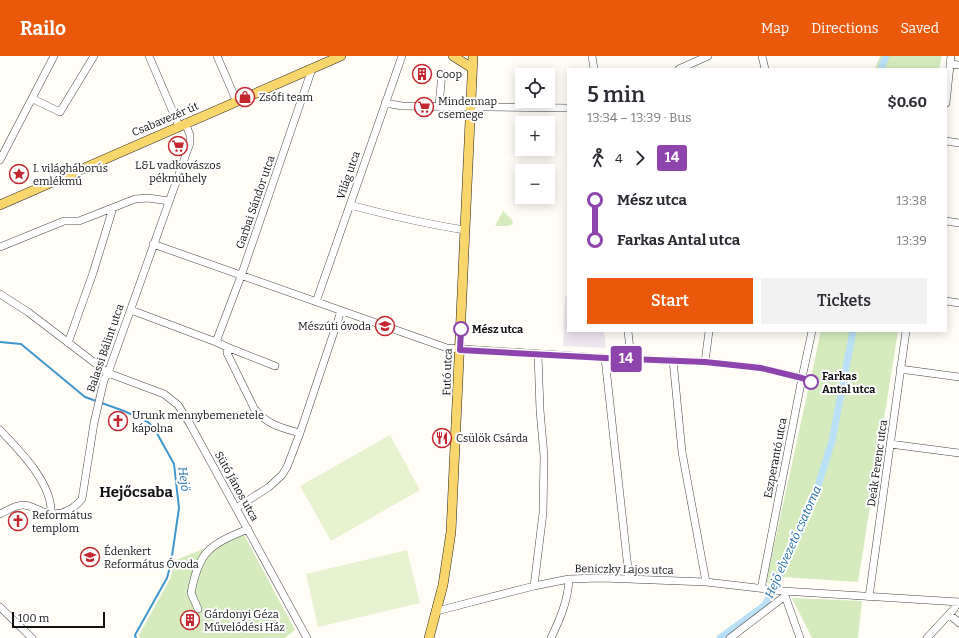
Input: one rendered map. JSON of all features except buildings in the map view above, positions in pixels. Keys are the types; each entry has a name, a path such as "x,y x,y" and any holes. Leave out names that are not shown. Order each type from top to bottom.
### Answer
{"main road":[{"name":"Csabavezér út","path":"0,205 341,56"},
{"path":"453,56 472,68"},
{"name":"Futó utca","path":"429,638 437,611 444,578 451,532 473,56"}],"street":[{"path":"0,160 54,56"},
{"path":"33,99 60,112 94,56"},
{"name":"Balassi Bálint utca","path":"51,514 68,512 73,509 82,499 97,408 104,380 108,373 190,143 190,135 182,125 148,56"},
{"path":"217,56 237,102"},
{"name":"Világ utca","path":"316,302 402,56"},
{"path":"592,56 594,68"},
{"path":"681,68 708,56"},
{"path":"762,56 765,68"},
{"path":"947,92 950,60 959,65"},
{"name":"Garbai Sándor utca","path":"216,342 242,276 312,69"},
{"path":"439,106 442,73"},
{"path":"385,103 402,106 567,108"},
{"path":"947,141 959,143"},
{"path":"0,247 64,221 80,221 134,199 148,198 169,200"},
{"path":"350,205 437,226 465,230"},
{"path":"68,343 93,273 113,208"},
{"path":"947,221 959,223"},
{"path":"153,244 447,348 605,358 705,362 761,368 802,378"},
{"name":"Sütő János utca","path":"0,294 28,312 108,373 164,394 178,405 190,424 307,638"},
{"path":"947,301 959,303"},
{"path":"130,310 275,366"},
{"path":"236,508 269,487 282,475 287,467 341,311"},
{"path":"628,332 632,359"},
{"path":"705,362 709,332"},
{"name":"Eszperantó utca","path":"763,589 812,332"},
{"name":"Deák Ferenc utca","path":"869,597 906,332"},
{"path":"227,347 227,353 254,408 259,415 275,426 300,433"},
{"path":"534,586 543,513 544,463 538,354"},
{"path":"605,358 630,578"},
{"path":"673,360 682,452 706,582"},
{"path":"900,369 959,377"},
{"path":"0,430 26,458 49,496 52,506 51,514 31,506 23,505 10,508 0,514"},
{"path":"890,444 959,453"},
{"path":"198,609 191,593 198,565 205,554 213,546 226,538 248,529"},
{"name":"Beniczky Lajos utca","path":"437,611 534,586 569,579 630,578 706,582 763,589 782,593 958,602"},
{"path":"551,638 563,610 569,579"},
{"path":"730,638 782,593 800,638"},
{"path":"927,638 954,609 958,602"},
{"path":"0,607 32,638"},
{"path":"949,614 959,624"}],"shaded area":[{"path":"565,296 567,296 567,332 604,332 606,348 563,346"}],"green space":[{"path":"880,56 942,56 939,68 875,68"},
{"path":"503,211 512,220 513,224 507,226 495,226"},
{"path":"821,332 898,332 858,582 783,577 772,585 766,582"},
{"path":"390,435 420,490 331,541 300,486"},
{"path":"243,533 295,630 285,638 140,638 139,635 170,579 176,560"},
{"path":"407,550 420,603 318,627 306,574"},
{"path":"792,598 862,601 858,638 812,638"}],"waterway":[{"name":"Hejő elvezető csatorna","path":"881,68 886,56"},
{"name":"Hejő elvezető csatorna","path":"720,638 765,605 813,502 832,441 853,332"},
{"name":"Hejő","path":"0,342 21,344 85,397 124,411 148,422 154,428 174,464 179,508 171,563 167,578 135,635 136,638"}],"bus line":[{"name":"14","path":"461,329 460,350 705,362 761,368 802,378 811,382"}],"place":[{"name":"Coop","path":"422,74"},
{"name":"Zsófi team","path":"245,97"},
{"name":"Mindennap csemege","path":"424,107"},
{"name":"L&L vadkovászos pékműhely","path":"178,146"},
{"name":"I. világháborús emlékmű","path":"19,174"},
{"name":"Mészúti óvoda","path":"385,326"},
{"name":"Mész utca","path":"461,329"},
{"name":"Farkas Antal utca","path":"811,382"},
{"name":"Urunk mennybemenetele kápolna","path":"118,421"},
{"name":"Csülök Csárda","path":"442,438"},
{"name":"Református templom","path":"18,521"},
{"name":"Édenkert Református Óvoda","path":"90,557"},
{"name":"Gárdonyi Géza Művelődési Ház","path":"190,620"}],"district":[{"name":"Hejőcsaba","path":"136,492"}]}
